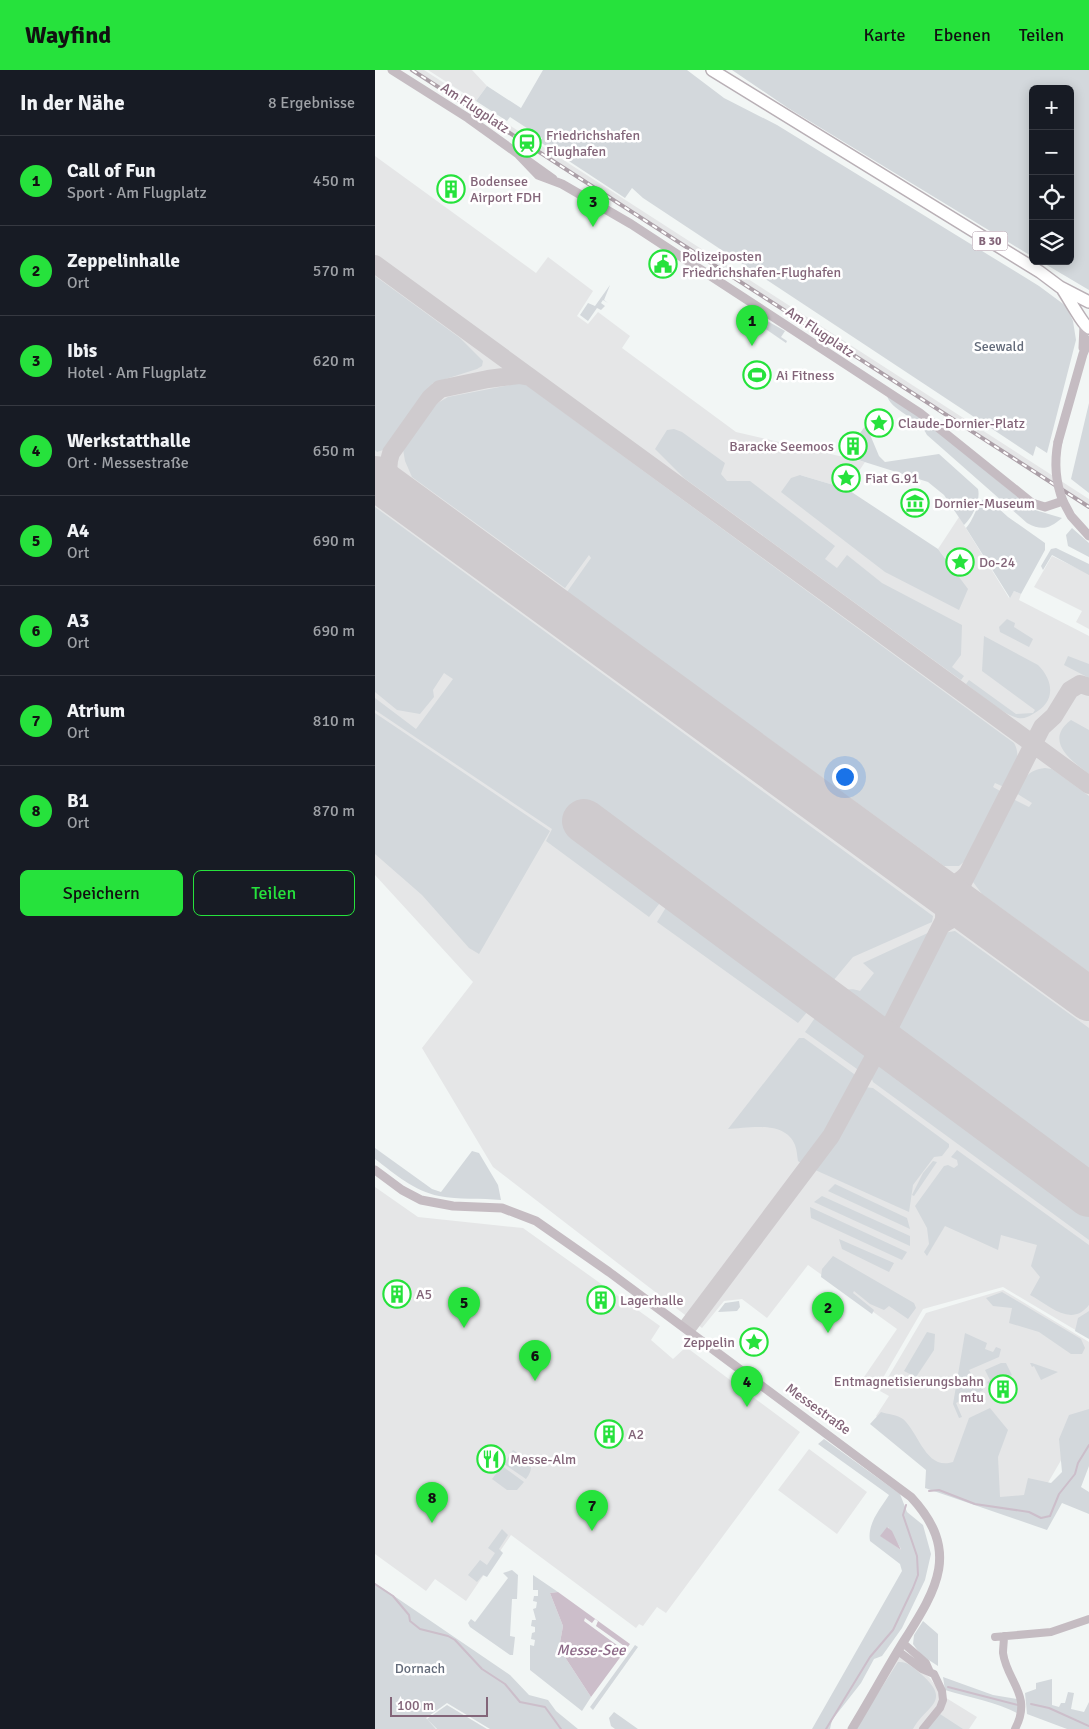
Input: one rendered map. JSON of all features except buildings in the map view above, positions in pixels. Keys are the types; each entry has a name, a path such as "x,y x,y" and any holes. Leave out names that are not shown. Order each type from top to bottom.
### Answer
{"main road":[{"name":"B 30","path":"711,70 776,112 1001,248 1061,287 1089,302 1082,308 1084,322"},
{"name":"B 30","path":"1061,287 1084,322"}],"street":[{"name":"Am Flugplatz","path":"392,70 468,118 555,182 631,224 920,413 1031,503 1045,507 1063,501"},
{"path":"1083,354 1084,322"},
{"path":"1087,534 1063,501 1058,488 1055,465 1058,442 1083,354 1089,340"},
{"name":"Messestraße","path":"375,1170 402,1190 421,1200 453,1206 503,1208 536,1221 609,1272 911,1497 933,1524 939,1546 939,1566 934,1588 919,1619 852,1729"},
{"path":"995,1637 1051,1632 1089,1619"},
{"path":"1004,1636 1003,1653 1021,1701 1020,1718 1015,1729"},
{"path":"901,1647 926,1663 941,1690 943,1700 940,1708 923,1729"}],"shaded area":[{"path":"408,70 424,70 1089,499 1089,508"},
{"path":"428,70 472,70 487,86 476,101"},
{"path":"375,156 536,273 548,257 593,291 577,316 588,324 598,312 630,336 622,348 736,432 865,462 847,489 800,475 961,578 938,549 959,517 1009,598 1014,591 1021,594 1019,600 1089,636 1089,1338 1003,1287 923,1309 877,1388 864,1377 897,1329 808,1265 767,1318 742,1299 724,1301 702,1328 493,1167 422,1048 473,982 375,875"},
{"path":"1052,556 1089,574 1089,629 1076,622 1082,611 1034,587"},
{"path":"375,1187 418,1217 523,1228 660,1326 651,1340 673,1359 686,1347 800,1432 666,1613 657,1607 643,1626 639,1624 636,1628 511,1535 466,1601 435,1579 426,1591 375,1554"},
{"path":"1003,1290 1089,1342 1089,1412 1038,1500 996,1498 930,1465 876,1416 889,1396 880,1391 926,1313"},
{"path":"809,1449 867,1492 837,1534 778,1490"},
{"path":"899,1656 929,1677 943,1696 977,1717 969,1729 855,1729"}],"green space":[{"name":"Seewald","path":"543,70 687,70 724,98 777,125 1039,286 1066,306 1073,321 1076,340 1047,453 1036,446 1033,456 643,198 632,188 625,198 540,142 542,138 510,117 507,121 476,101 487,86 521,108"},
{"path":"732,70 1089,70 1089,290 1047,265 1074,265 1074,85 1029,85 1029,255 788,108"},
{"path":"375,276 460,338 483,361 482,366 477,369 433,383 383,450 377,452 375,450"},
{"path":"610,285 604,300 608,303 603,300 601,303 605,306 601,310 597,308 588,321 580,315 588,303 595,306"},
{"path":"760,317 785,331 781,337 787,341 786,343 760,325 763,320"},
{"path":"515,384 525,384 1014,743 1017,754 1015,765 1004,787 995,783 993,787 1002,792 967,859 959,866 944,866 567,592 591,558 589,555 565,588 412,477 405,461 403,449 434,405 448,397"},
{"path":"887,395 926,422 1025,503 1035,510 1062,518 1045,528 1027,523 927,435 918,424 893,405"},
{"path":"1089,403 1089,493 1071,479"},
{"path":"866,425 879,456 885,462 939,454 978,489 979,493 975,508 964,525 944,495 928,482 852,458 863,442 857,437"},
{"path":"674,429 682,432 725,463 721,474 727,481 750,481 835,546 825,559 837,568 847,555 882,583 962,625 961,655 952,667 964,676 961,680 684,478 655,449 667,430"},
{"path":"800,475 847,489 938,549 968,589 959,610 885,572 781,492 791,478"},
{"path":"986,497 1008,517 1045,543 1045,550 1021,594 1014,591 1010,598 966,528 980,503"},
{"path":"375,507 933,916 932,922 853,957 798,1023 657,922 678,888 673,886 649,917 546,841 552,829 375,710 375,698 416,729 453,679 444,673 433,690 434,697 420,714 397,710 375,692"},
{"path":"1072,528 1089,543 1089,557 1068,546 1066,535"},
{"path":"1056,548 1089,564 1089,575 1052,555 1043,570 1041,566 1051,549"},
{"path":"1007,619 1015,623 1014,627 1033,639 1029,647 1000,632 999,627"},
{"path":"984,636 1038,665 1044,672 1050,685 1049,698 1040,709 1028,717 1018,718 1012,716 966,684 969,680 1016,714 1033,713 1035,710 982,671"},
{"path":"1068,656 1089,664 1089,678 1064,665"},
{"path":"375,713 550,831 479,954 469,948 422,895 375,854"},
{"path":"1071,720 1089,730 1089,774 1068,757 1060,743 1060,735 1063,728"},
{"path":"1045,768 1052,769 1089,796 1089,972 982,894 973,882 975,871 1013,799 1029,807 1032,803 1016,793 1021,783 1030,773"},
{"path":"932,931 862,1069 857,1069 805,1032 828,1001 835,995 851,989 860,991 874,973 863,963"},
{"path":"955,931 1089,1028 1089,1240 873,1082 870,1074 943,933"},
{"path":"799,1038 804,1038 854,1074 857,1082 823,1141 805,1166 798,1161 795,1145 790,1137 783,1132 766,1127 728,1129"},
{"path":"864,1087 873,1088 949,1144 949,1147 942,1156 934,1157 913,1185 909,1212 813,1169"},
{"path":"375,1148 432,1189 441,1192 472,1151 479,1153 498,1185 501,1200 447,1197 430,1194 405,1181 375,1159"},
{"path":"957,1150 1089,1245 1089,1305 1082,1312 1075,1315 1067,1315 1052,1309 1030,1295 1040,1277 1031,1266 1037,1245 1001,1235 998,1250 945,1226 927,1256 924,1252 929,1244 927,1228 915,1206 944,1166 948,1165 954,1168 958,1165 957,1160 951,1157"},
{"path":"933,1161 937,1162 914,1196 912,1195 923,1173"},
{"path":"835,1184 907,1218 910,1229 828,1191"},
{"path":"822,1196 910,1236 910,1246 814,1202"},
{"path":"810,1207 907,1252 902,1260 811,1218"},
{"path":"839,1239 894,1263 889,1272 842,1249"},
{"path":"833,1256 914,1303 916,1308 908,1319 889,1306 884,1310 870,1304 854,1291 853,1293 874,1310 872,1314 821,1277 822,1269"},
{"path":"1002,1292 1081,1339 1085,1348 1082,1354 1071,1354 1039,1332 1009,1323 1012,1308 993,1306 986,1298"},
{"path":"739,1301 740,1307 737,1311 718,1312 725,1303"},
{"path":"1089,1311 1089,1339 1075,1331 1078,1318"},
{"path":"927,1332 935,1334 934,1350 916,1377 904,1371"},
{"path":"965,1333 987,1343 985,1349 993,1352 996,1347 1001,1349 999,1357 969,1370 978,1386 981,1385 983,1390 956,1403 962,1417 959,1418 953,1404"},
{"path":"1001,1363 1006,1363 1012,1375 989,1386 987,1382 990,1380 985,1370"},
{"path":"1030,1363 1058,1372 1041,1380 1034,1366 1032,1367"},
{"path":"990,1408 1008,1430 998,1457 1000,1497 1024,1495 1028,1478 1051,1483 1062,1472 1059,1439 1069,1415 1089,1409 1089,1466 1081,1487 1089,1492 1089,1514 1062,1503 1047,1530 925,1488 926,1470 870,1424 881,1412 901,1418 909,1425 930,1456 936,1461 944,1463 953,1462 969,1418"},
{"path":"824,1439 900,1494 907,1512 923,1525 931,1554 925,1580 902,1628 882,1656 874,1659 861,1683 832,1720 830,1729 812,1729 902,1571 900,1564 870,1541 872,1523 889,1495 818,1444","holes":["888,1527 901,1549 881,1536"]},
{"path":"513,1450 531,1465 526,1479 504,1464"},
{"path":"502,1466 524,1482 517,1490 507,1490 492,1479"},
{"path":"502,1529 508,1535 499,1549 503,1553 487,1577 483,1575 477,1582 468,1575 480,1560 487,1565 495,1553 488,1548"},
{"path":"512,1570 518,1575 517,1599 512,1599 510,1636 515,1637 513,1655 510,1655 470,1627 468,1623 471,1619 475,1622 508,1578 503,1573"},
{"path":"533,1575 558,1592 550,1593 563,1626 559,1648 591,1697 582,1711 530,1670 530,1645 534,1646 535,1640 531,1639 532,1633 535,1632 535,1627 531,1626 532,1620 536,1620 533,1609 536,1608 537,1602 533,1601 534,1596 538,1596 538,1590 533,1590"},
{"name":"Dornach","path":"375,1583 510,1675 529,1695 548,1700 556,1711 578,1729 490,1729 447,1703 426,1718 436,1729 375,1729"},
{"path":"923,1621 938,1634 938,1666 921,1655 913,1644 914,1635"},
{"path":"635,1645 638,1647 593,1710 590,1707"},
{"path":"898,1662 910,1665 930,1683 935,1691 934,1703 913,1729 855,1729"},
{"path":"943,1677 993,1695 1017,1699 1019,1714 993,1703 945,1690"},
{"path":"1052,1679 1052,1705 1059,1707 1061,1703 1065,1703 1068,1692 1074,1693 1071,1709 1084,1712 1089,1702 1089,1729 1067,1729 1027,1714 1025,1693 1036,1689 1036,1683"},
{"path":"447,1705 487,1729 437,1729 427,1719"},
{"path":"614,1712 638,1729 615,1729 611,1726 609,1718"},
{"path":"940,1714 963,1729 926,1729"}],"water":[{"path":"887,1527 892,1531 901,1550 880,1536"},
{"name":"Messe-See","path":"558,1592 630,1644 591,1697 559,1648 563,1626 550,1593"}],"pier":[{"path":"585,1618 592,1623 595,1619 598,1621 596,1626 627,1648 625,1651 584,1621"}],"waterway":[{"path":"929,1491 939,1490 975,1504 1029,1512 1041,1518 1050,1516 1059,1494 1075,1474 1078,1463 1089,1445"},
{"path":"826,1729 870,1657 893,1630 918,1575 917,1556 903,1515 906,1505"},
{"path":"375,1584 393,1596 409,1615 410,1621 420,1629 448,1636 455,1640 482,1669 505,1684 520,1702 545,1707 561,1729"},
{"path":"948,1687 1018,1705"},
{"path":"1031,1704 1049,1708 1089,1726"}],"taxiway":[{"path":"375,264 1089,785"},
{"path":"403,498 391,483 388,472 389,460 391,453 430,398 440,389 488,379 519,375 530,377"},
{"path":"689,1325 831,1136 882,1042 1042,727 1054,716 1070,690 1080,684 1089,687"},
{"path":"944,919 944,907 941,898 927,881 938,885 949,885 959,881 968,873"},
{"path":"941,926 950,920 960,917 981,920"}],"runway":[{"path":"375,478 1089,999"},
{"path":"584,821 1089,1195"}],"railway":[{"path":"412,70 1089,507"}],"place":[{"name":"Friedrichshafen Flughafen","path":"527,143"},
{"name":"Bodensee Airport FDH","path":"451,189"},
{"name":"Ibis","path":"593,227"},
{"name":"Polizeiposten Friedrichshafen-Flughafen","path":"663,264"},
{"name":"Call of Fun","path":"752,346"},
{"name":"Ai Fitness","path":"757,375"},
{"name":"Claude-Dornier-Platz","path":"879,423"},
{"name":"Baracke Seemoos","path":"853,446"},
{"name":"Fiat G.91","path":"846,478"},
{"name":"Dornier-Museum","path":"915,503"},
{"name":"Do-24","path":"960,562"},
{"name":"A5","path":"397,1294"},
{"name":"Lagerhalle","path":"601,1300"},
{"name":"A4","path":"464,1328"},
{"name":"Zeppelinhalle","path":"828,1333"},
{"name":"Zeppelin","path":"754,1342"},
{"name":"A3","path":"535,1381"},
{"name":"Entmagnetisierungsbahn mtu","path":"1003,1389"},
{"name":"Werkstatthalle","path":"747,1407"},
{"name":"A2","path":"609,1434"},
{"name":"Messe-Alm","path":"491,1459"},
{"name":"B1","path":"432,1523"},
{"name":"Atrium","path":"592,1531"}]}
